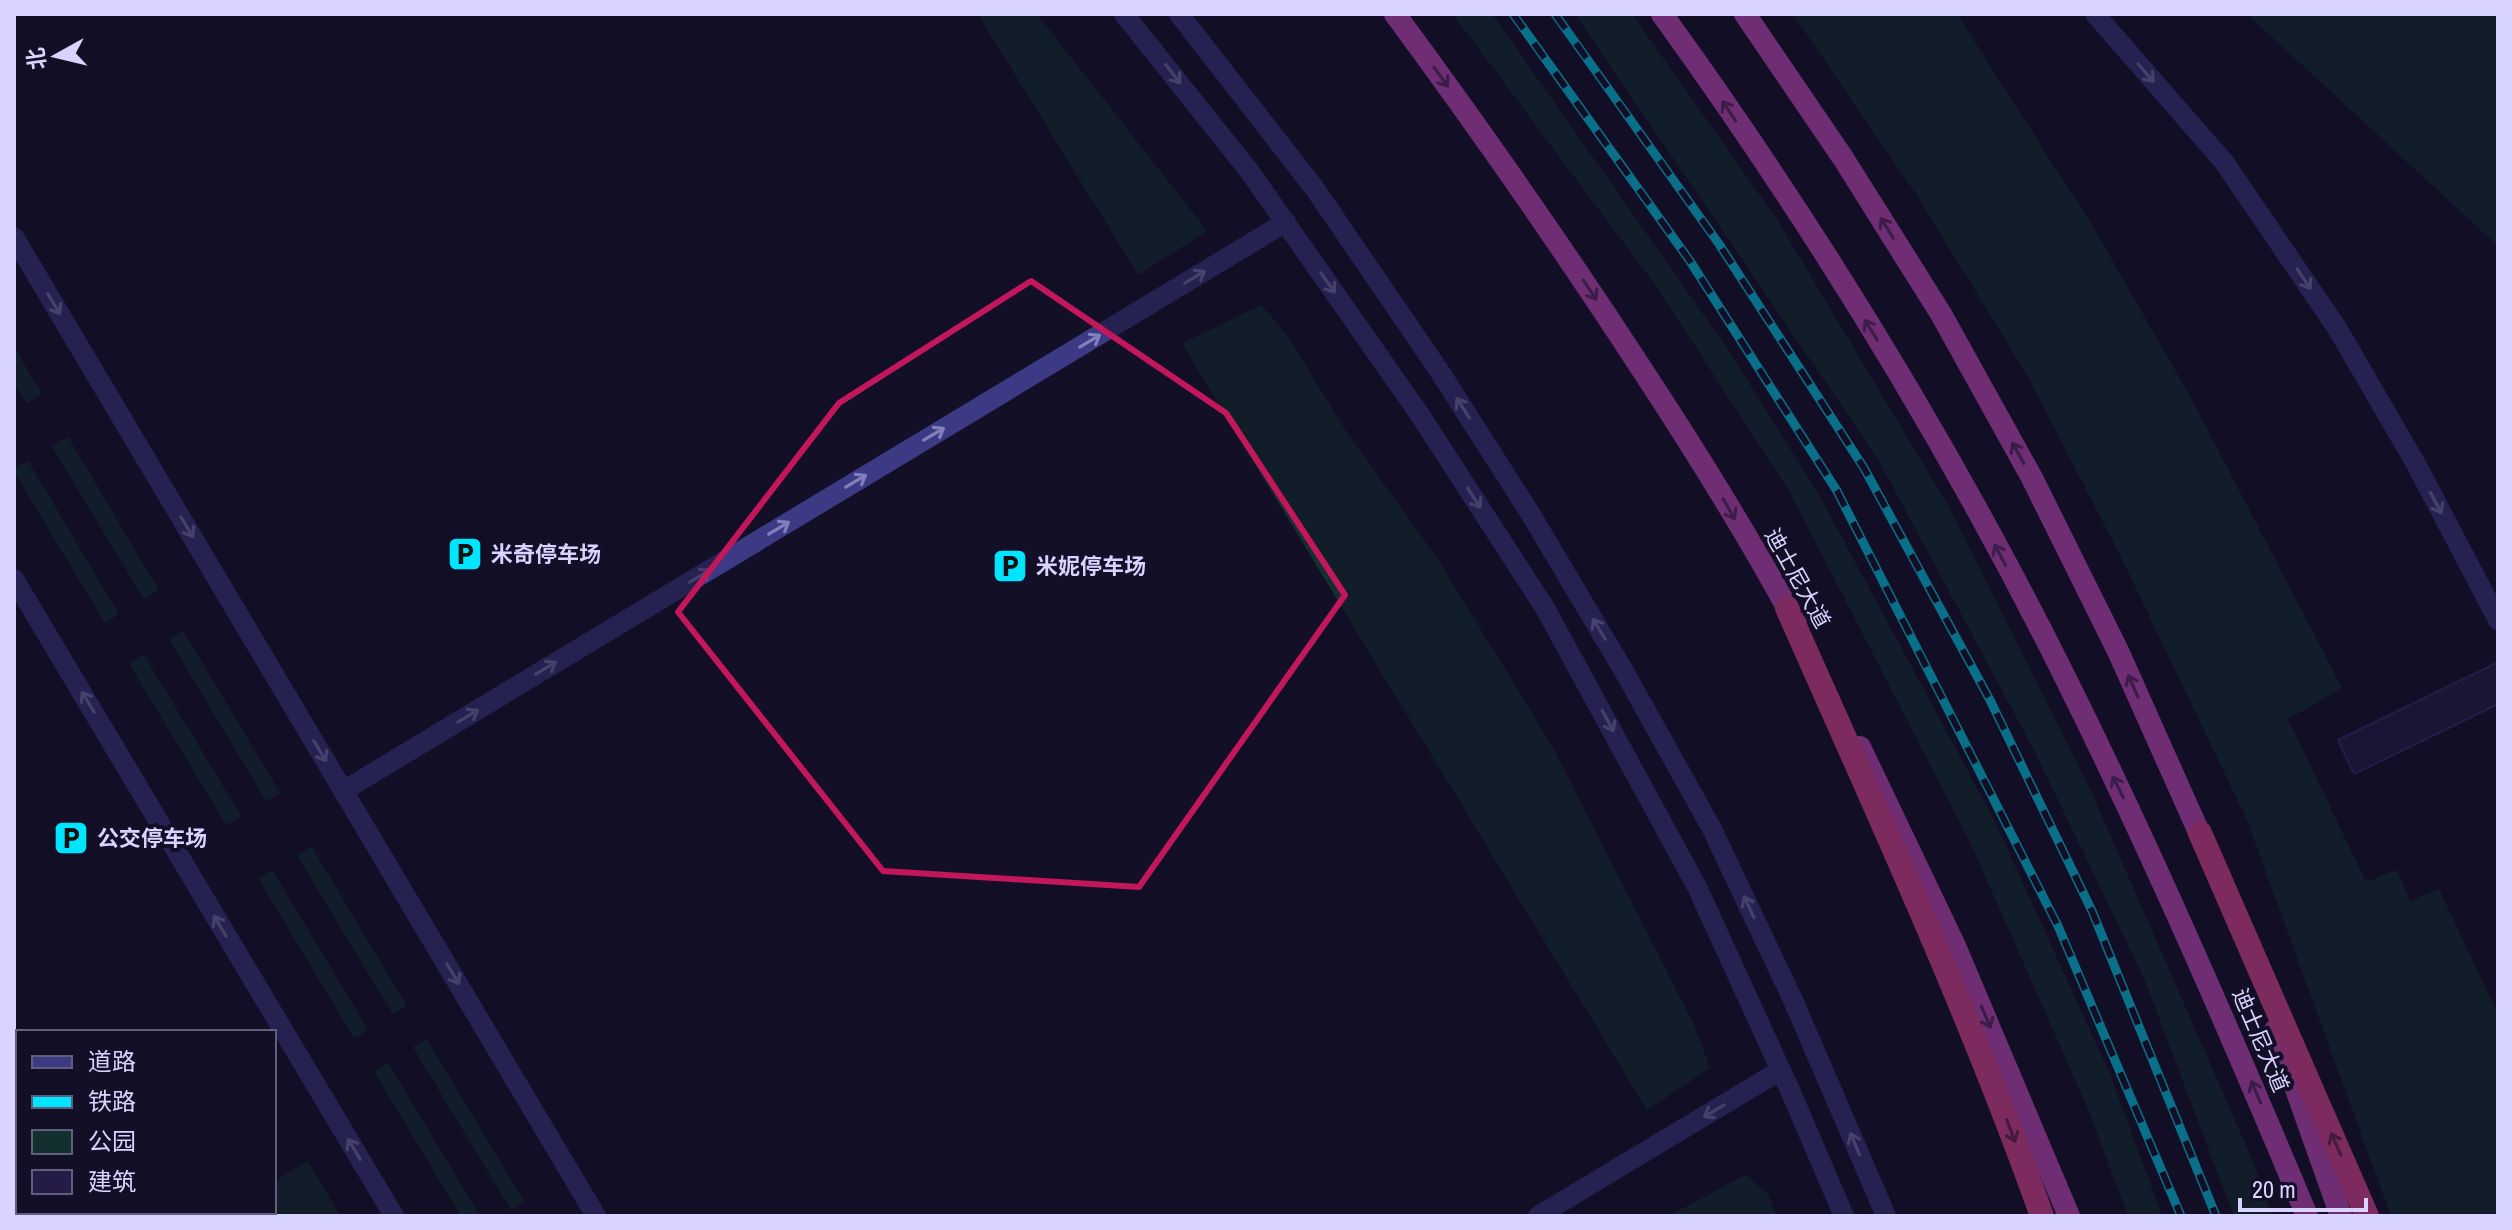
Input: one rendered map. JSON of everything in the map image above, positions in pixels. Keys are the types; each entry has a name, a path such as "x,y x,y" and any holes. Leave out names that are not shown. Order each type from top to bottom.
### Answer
{"highway":[{"name":"迪士尼大道","path":"1395,14 1488,140 1592,292 1694,450 1787,608"},
{"name":"迪士尼大道","path":"1662,14 1786,195 1883,349 1975,507 2049,647 2152,857 2238,1049 2307,1216"},
{"name":"迪士尼大道","path":"1745,14 1843,158 1941,314 2032,478 2118,651 2200,833 2341,1216"},
{"path":"1787,608 2069,1216"},
{"path":"2200,833 2367,1216"},
{"path":"1948,950 2042,1216"}],"street":[{"path":"1124,14 1286,222 1420,415 1545,608 1697,887 1844,1216"},
{"path":"1179,14 1315,189 1440,372 1530,513 1625,673 1712,829 1793,1000 1886,1216"},
{"path":"2095,14 2224,162 2337,328 2416,464 2498,620"},
{"path":"343,791 1286,222"},
{"path":"14,237 596,1216"},
{"path":"14,579 394,1216"},
{"path":"1538,1216 1781,1070"}],"highlighted area":[{"path":"1031,281 1226,413 1345,595 1139,887 883,871 678,612 839,403"}],"green space":[{"path":"978,14 1037,14 1207,231 1138,275"},
{"path":"1453,14 1492,14 1729,351 1820,497 1993,818 2109,1072 2162,1216 2128,1216 2088,1109 1971,844 1788,489 1656,286"},
{"path":"1575,14 1632,14 1778,221 1949,507 2089,787 2254,1164 2272,1216 2234,1216 2144,978 2033,748 1878,459"},
{"path":"1793,14 1957,14 2095,230 2191,398 2342,688 2288,719 2366,882 2397,870 2410,901 2439,889 2498,1015 2498,1216 2391,1216 2247,820 2121,557 2026,373 1916,194"},
{"path":"2247,14 2498,14 2498,246"},
{"path":"1261,305 1287,335 1347,433 1437,558 1551,744 1693,1023 1710,1068 1647,1110 1182,344"},
{"path":"14,347 42,394 27,403 14,382"},
{"path":"68,437 159,590 144,599 52,446"},
{"path":"28,461 119,614 105,623 14,472"},
{"path":"183,631 280,793 266,801 169,639"},
{"path":"144,655 241,816 226,825 129,664"},
{"path":"312,847 407,1006 393,1014 297,855"},
{"path":"272,870 368,1030 354,1038 258,878"},
{"path":"427,1039 524,1202 511,1210 413,1047"},
{"path":"388,1063 480,1216 461,1216 374,1072"},
{"path":"308,1161 340,1216 214,1216 276,1214 276,1180"},
{"path":"1745,1175 1768,1194 1776,1216 1669,1216"}],"building":[{"path":"2498,662 2498,704 2354,774 2338,740"}],"railway":[{"path":"1513,14 1690,261 1837,491 2058,926 2181,1216"},
{"path":"1555,14 1719,244 1864,468 1990,700 2092,911 2216,1216"}],"place":[{"name":"米奇停车场","path":"465,554"},
{"name":"米妮停车场","path":"1010,566"},
{"name":"公交停车场","path":"71,838"}]}
